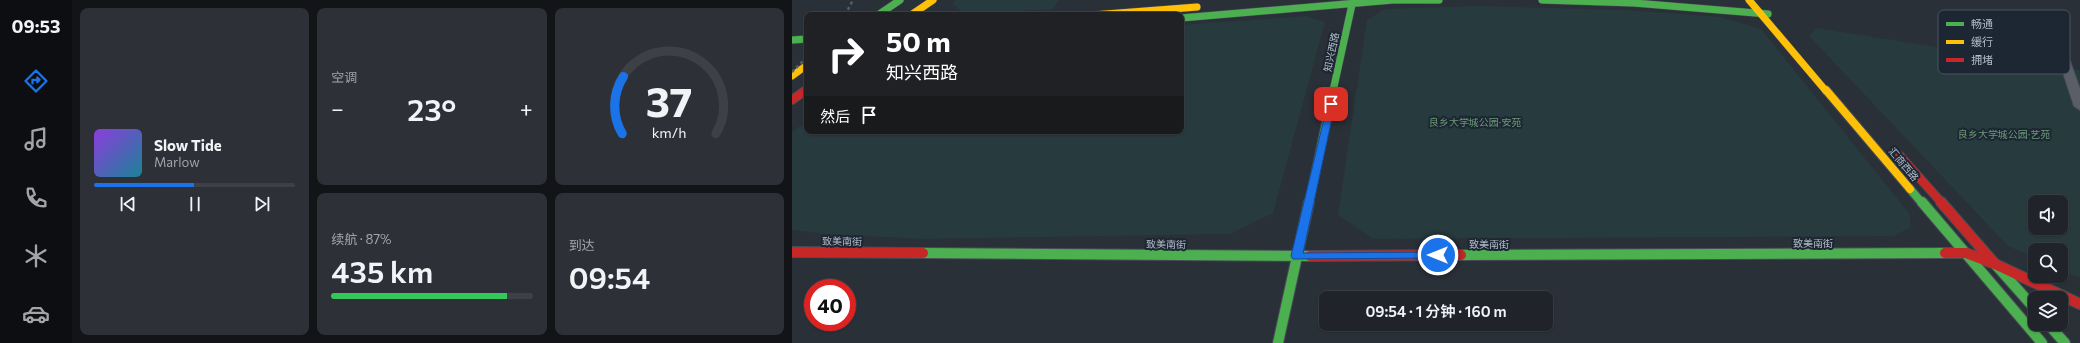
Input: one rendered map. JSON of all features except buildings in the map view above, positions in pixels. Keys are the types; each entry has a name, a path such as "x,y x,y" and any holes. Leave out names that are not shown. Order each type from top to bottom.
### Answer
{"street":[{"path":"882,12 900,0"},
{"path":"915,12 933,0"},
{"path":"1136,12 1308,0"},
{"path":"1184,18 1352,2 1440,0"},
{"path":"1542,0 1634,3 1762,14 1771,10 1752,3 1682,0"},
{"name":"知兴西路","path":"1278,343 1352,2"},
{"name":"汇商西路","path":"1752,3 2042,343"},
{"path":"792,40 804,39"},
{"path":"792,48 804,47"},
{"path":"792,76 804,67"},
{"path":"2069,74 2080,106"},
{"path":"792,100 804,91"},
{"name":"汇商西路","path":"1896,152 2028,301"},
{"name":"致美南街","path":"792,252 1297,256 1966,253 1995,264 2080,304"},
{"path":"2054,331 2065,343"}],"green space":[{"path":"956,0 1060,0 1052,9 1008,12 962,12 952,3"},
{"name":"良乡大学城公园·安苑","path":"1474,6 1627,10 1720,17 1761,29 1909,213 1911,227 1894,236 1373,239 1338,215 1367,20 1385,9"},
{"path":"1306,16 1325,22 1273,213 1230,234 922,239 828,234 792,230 792,132 804,123 804,134 1184,134 1184,25"},
{"name":"良乡大学城公园·艺苑","path":"1817,28 1938,47 1938,74 2070,74 2070,68 2080,70 2080,278 2068,273 2068,243 2028,243 2028,255 2008,246 1809,36"}],"railway":[{"path":"847,12 853,0"},
{"path":"792,72 804,60"}],"traffic: fast":[{"path":"882,12 900,0"},
{"path":"1278,343 1353,0"},
{"path":"1184,18 1393,0 1439,0"},
{"path":"1542,0 1634,3 1768,14"},
{"path":"792,40 804,39"},
{"path":"1910,189 2042,343"},
{"path":"923,253 1310,256"},
{"path":"1461,255 1945,253"},
{"path":"1995,264 2028,301"},
{"path":"2054,331 2065,343"}],"traffic: slow":[{"path":"915,12 933,0"},
{"path":"1749,0 1910,189"},
{"path":"1132,12 1197,7"},
{"path":"792,76 804,67"}],"traffic: jam":[{"path":"792,100 804,91"},
{"path":"1900,156 1995,264"},
{"path":"792,252 923,253"},
{"path":"1945,253 1966,253 1995,264 2080,304"},
{"path":"1310,256 1461,255"}],"route":[{"path":"1331,104 1297,256 1438,255"}]}
